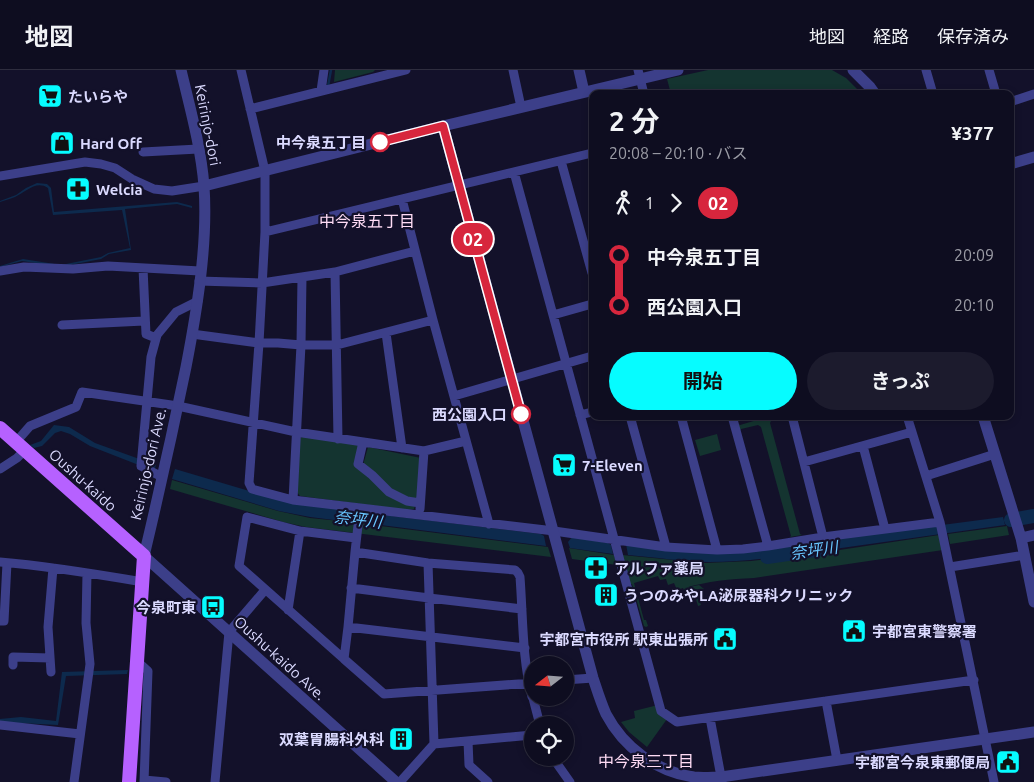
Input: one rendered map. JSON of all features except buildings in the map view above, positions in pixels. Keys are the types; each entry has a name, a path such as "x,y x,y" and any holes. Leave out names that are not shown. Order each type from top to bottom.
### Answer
{"main road":[{"name":"Oushu-kaido","path":"0,428 144,556"},
{"name":"Keirinjo-dori Ave.","path":"129,782 144,556"}],"street":[{"name":"Keirinjo-dori","path":"181,70 204,186"},
{"path":"241,70 265,171 265,232 249,483 252,489 293,500 554,531 666,547 717,550 743,550 886,529 942,528"},
{"path":"321,91 324,70"},
{"path":"250,109 383,73 406,70"},
{"path":"513,70 521,107"},
{"path":"579,70 584,92"},
{"path":"590,90 639,75 678,70"},
{"path":"853,70 872,90"},
{"path":"926,70 932,90"},
{"path":"989,70 995,90"},
{"path":"639,75 643,90"},
{"path":"0,176 85,162 115,168 132,179 154,189 172,191 204,186 589,90"},
{"path":"1014,101 1034,94"},
{"path":"443,126 593,678 606,713 632,748 656,765 671,771 695,777 722,779 837,760 1034,732"},
{"path":"143,152 198,149"},
{"path":"265,232 589,154"},
{"path":"1014,163 1034,157"},
{"path":"561,161 589,262"},
{"path":"514,172 661,712 676,722 974,680"},
{"name":"Keirinjo-dori Ave.","path":"144,556 178,406 198,300 203,248 204,186"},
{"path":"402,199 489,524"},
{"path":"0,271 24,267 73,268 108,266 163,268 200,276 262,283 335,272 415,251"},
{"path":"143,268 146,334 156,338"},
{"path":"335,272 338,438"},
{"path":"293,500 301,345 302,277"},
{"path":"162,477 141,466 151,357 157,335 176,312 198,300"},
{"path":"553,315 589,305"},
{"path":"192,334 259,343 337,345 433,320"},
{"path":"62,325 144,321"},
{"path":"386,332 402,448"},
{"path":"454,396 589,357"},
{"path":"0,469 17,458 20,446 30,426 76,407 82,392 178,406 296,432 424,451 466,441"},
{"path":"580,415 589,413"},
{"path":"631,420 666,547"},
{"path":"682,420 717,550"},
{"path":"733,420 768,546"},
{"path":"793,420 823,537"},
{"path":"909,420 942,528 994,782"},
{"path":"984,420 1021,538 1034,602"},
{"path":"804,462 912,432"},
{"path":"363,442 358,464 372,475 388,492 407,501 420,504"},
{"path":"863,446 886,529"},
{"path":"419,516 424,451"},
{"path":"926,476 995,454"},
{"path":"344,659 360,508"},
{"path":"356,538 300,531 247,516 239,566 384,694 524,683"},
{"path":"288,610 300,531"},
{"path":"1021,538 1034,535"},
{"path":"355,552 428,563 515,570 520,577 526,656"},
{"path":"950,567 1025,555"},
{"name":"Oushu-kaido Ave.","path":"144,556 396,782"},
{"path":"0,621 4,621 3,563 98,574 143,582"},
{"path":"400,782 434,744 428,563"},
{"path":"50,672 48,627 53,568"},
{"path":"74,782 90,664 86,623 87,573"},
{"path":"351,588 522,609"},
{"path":"216,782 229,632 265,590"},
{"path":"348,627 525,648"},
{"path":"12,665 13,657 50,658"},
{"path":"137,661 148,671 144,781 166,782"},
{"path":"574,679 593,678"},
{"path":"826,701 837,760"},
{"path":"710,718 722,779"},
{"path":"0,725 80,734"},
{"path":"434,744 524,736"},
{"path":"468,742 469,765 488,782"},
{"path":"558,766 569,782"}],"green space":[{"path":"335,70 375,70 334,82"},
{"path":"708,70 832,70 846,78 858,90 670,90 667,79"},
{"path":"757,420 775,420 770,423 800,534 802,535 790,537 761,427 758,425 741,429 740,431 738,423 740,425"},
{"path":"717,434 721,450 700,456 695,440"},
{"path":"304,436 359,444 355,465 415,506 414,509 407,510 300,496 297,492 299,439"},
{"path":"368,447 421,458 417,501 397,494 363,465"},
{"path":"172,480 278,511 310,518 350,522 352,511 366,513 365,524 548,547 551,557 306,527 170,489"},
{"path":"1007,526 1009,535 950,544 948,534"},
{"path":"939,535 943,550 754,578 719,581 702,584 685,588 699,585 704,589 703,596 699,599 701,605 698,606 695,596 702,591 700,589 685,592 683,588 677,590 674,583 668,585 666,579 660,580 658,576 634,583 644,620 646,620 648,626 646,627 644,626 632,584 630,584 622,555 705,563 751,561 786,557 785,545 811,542 813,554"},
{"path":"569,548 614,555 617,565 572,559"},
{"path":"658,705 667,719 647,747 629,732 621,722 635,718 634,711"}],"water":[{"path":"37,183 47,184 51,188 54,212 177,202 192,206 192,208 177,204 125,209 131,250 109,254 101,259 60,267 22,261 0,267 23,259 61,265 101,257 108,253 130,248 122,210 53,215 48,188 39,185 13,198 0,202"},
{"path":"54,425 69,427 95,443 156,465 154,471 90,446 61,431 55,433 42,446 34,448 30,445 41,441"},
{"path":"175,469 283,501 351,511 350,522 279,511 172,479"},
{"path":"367,513 541,534 544,536 546,546 365,523"},
{"path":"1003,517 1005,525 813,552 812,542"},
{"path":"572,537 608,543 611,545 613,554 570,548 568,542"},
{"path":"626,544 784,547 786,556 709,562 689,561 628,555"},
{"path":"128,670 127,674 66,676 58,725 0,722 0,719 21,717 56,721 62,672"}],"waterway":[{"path":"328,86 331,70"},
{"name":"奈坪川","path":"1011,520 1034,516"},
{"name":"奈坪川","path":"767,557 830,548"}],"bus line":[{"name":"02","path":"380,142 443,126 521,414"}],"place":[{"name":"たいらや","path":"50,96"},
{"name":"中今泉五丁目","path":"380,142"},
{"name":"Hard Off","path":"62,143"},
{"name":"Welcia","path":"78,189"},
{"name":"西公園入口","path":"521,414"},
{"name":"7-Eleven","path":"564,465"},
{"name":"アルファ薬局","path":"596,568"},
{"name":"うつのみやLA泌尿器科クリニック","path":"606,595"},
{"name":"今泉町東","path":"213,607"},
{"name":"宇都宮東警察署","path":"854,631"},
{"name":"宇都宮市役所 駅東出張所","path":"725,639"},
{"name":"双葉胃腸科外科","path":"401,739"},
{"name":"宇都宮今泉東郵便局","path":"1008,762"}],"district":[{"name":"中今泉五丁目","path":"367,221"},
{"name":"中今泉三丁目","path":"646,761"}]}
